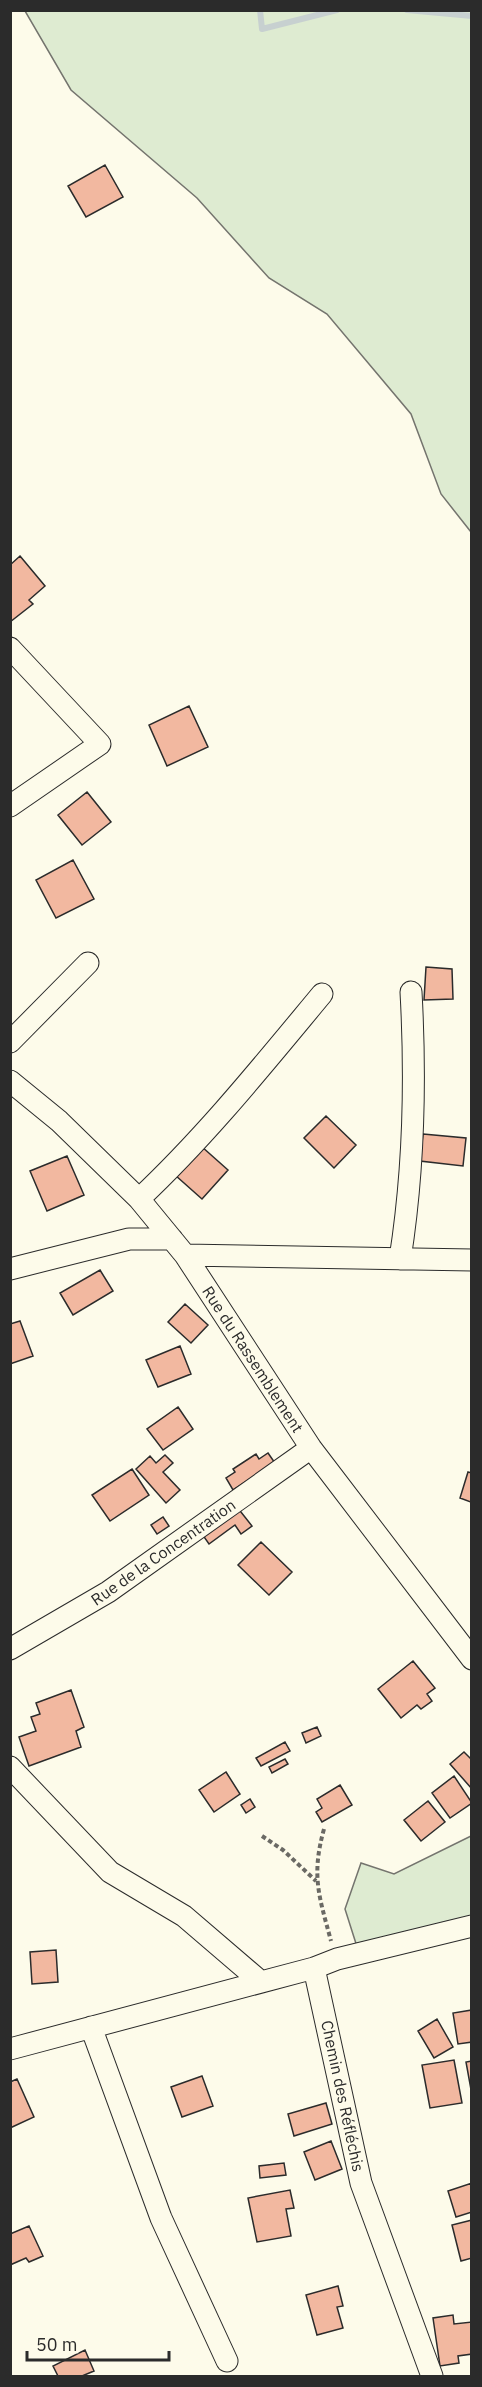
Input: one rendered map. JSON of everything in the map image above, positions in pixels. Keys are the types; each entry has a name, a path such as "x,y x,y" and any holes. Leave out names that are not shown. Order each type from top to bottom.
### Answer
{"street":[{"path":"10,648 100,744 10,806"},
{"path":"10,1042 88,963"},
{"path":"400,1259 410,1194 414,1133 411,992"},
{"path":"139,1199 187,1154 322,993"},
{"name":"Rue du Rassemblement","path":"10,1081 59,1121 139,1199 178,1247 311,1449 471,1659"},
{"path":"10,1269 129,1239 178,1247 400,1259 471,1260"},
{"name":"Rue de la Concentration","path":"11,1647 108,1592 311,1449"},
{"path":"10,1767 110,1872 184,1916 261,1982"},
{"path":"10,2049 314,1968 336,1959 471,1926"},
{"name":"Chemin des Réfléchis","path":"314,1968 362,2182 432,2376"},
{"path":"91,2027 161,2218 227,2361"}],"path":[{"path":"324,1829 316,1857 317,1882 336,1959"},
{"path":"262,1836 283,1850 317,1882"}],"green space":[{"path":"25,11 471,11 471,532 441,494 411,414 327,314 269,278 197,198 71,90"},
{"path":"471,1836 471,1925 359,1953 345,1909 361,1863 394,1874"}],"building":[{"path":"105,165 123,197 86,217 68,186"},
{"path":"20,556 45,586 29,600 33,604 10,622 10,565"},
{"path":"189,706 208,747 167,766 149,725"},
{"path":"87,792 111,822 82,845 58,815"},
{"path":"73,860 94,899 56,918 36,880"},
{"path":"426,967 452,969 453,999 424,1000"},
{"path":"326,1116 356,1145 334,1168 304,1138"},
{"path":"423,1134 466,1138 463,1166 420,1161"},
{"path":"201,1146 228,1170 202,1199 175,1175"},
{"path":"67,1156 84,1195 47,1211 30,1171"},
{"path":"100,1270 113,1291 73,1315 60,1293"},
{"path":"185,1304 208,1325 191,1343 168,1322"},
{"path":"20,1321 33,1356 10,1364 10,1324"},
{"path":"180,1346 191,1374 158,1387 146,1360"},
{"path":"178,1407 193,1429 163,1450 147,1429"},
{"path":"268,1453 275,1463 233,1490 226,1478 235,1472 233,1469 256,1454 259,1459"},
{"path":"165,1455 173,1463 163,1472 180,1490 166,1503 136,1469 150,1456 156,1463"},
{"path":"132,1469 149,1495 110,1521 92,1495"},
{"path":"468,1472 472,1473 472,1505 471,1502 460,1498"},
{"path":"237,1507 252,1526 241,1534 235,1525 209,1544 202,1534"},
{"path":"163,1517 169,1526 157,1534 151,1525"},
{"path":"261,1542 292,1572 269,1595 238,1565"},
{"path":"413,1661 435,1688 427,1694 432,1701 421,1709 417,1705 401,1718 378,1689"},
{"path":"71,1690 84,1727 76,1731 81,1747 29,1766 19,1737 36,1731 31,1717 40,1714 36,1703"},
{"path":"317,1727 321,1736 306,1743 302,1733"},
{"path":"285,1742 290,1751 261,1766 256,1758"},
{"path":"464,1752 472,1760 472,1789 450,1764"},
{"path":"285,1759 288,1764 272,1773 269,1767"},
{"path":"226,1772 240,1794 214,1812 199,1790"},
{"path":"454,1776 472,1803 450,1818 432,1793"},
{"path":"340,1785 352,1805 322,1822 316,1812 322,1808 317,1799"},
{"path":"250,1799 255,1807 246,1813 241,1805"},
{"path":"428,1801 445,1822 421,1841 404,1820"},
{"path":"56,1950 58,1982 32,1984 30,1952"},
{"path":"472,2010 472,2042 458,2044 453,2013"},
{"path":"437,2019 453,2047 434,2058 418,2031"},
{"path":"454,2060 462,2103 430,2108 422,2065"},
{"path":"472,2061 472,2095 466,2062"},
{"path":"202,2076 213,2106 182,2117 171,2087"},
{"path":"17,2079 34,2117 10,2128 10,2082"},
{"path":"326,2103 332,2124 294,2136 288,2114"},
{"path":"331,2141 342,2169 315,2180 304,2152"},
{"path":"284,2163 286,2175 260,2178 259,2166"},
{"path":"472,2183 472,2212 456,2217 448,2191"},
{"path":"290,2190 294,2208 286,2209 291,2236 257,2242 248,2198"},
{"path":"472,2220 472,2258 461,2261 452,2225"},
{"path":"29,2226 43,2256 29,2262 26,2258 10,2265 10,2234"},
{"path":"338,2286 343,2306 337,2307 343,2328 317,2335 306,2295"},
{"path":"453,2315 454,2324 472,2322 472,2354 458,2356 459,2363 440,2366 433,2318"},
{"path":"85,2350 94,2371 82,2376 58,2376 53,2366"}],"waterway":[{"path":"260,10 262,29 337,10"},
{"path":"407,10 472,16"}]}
